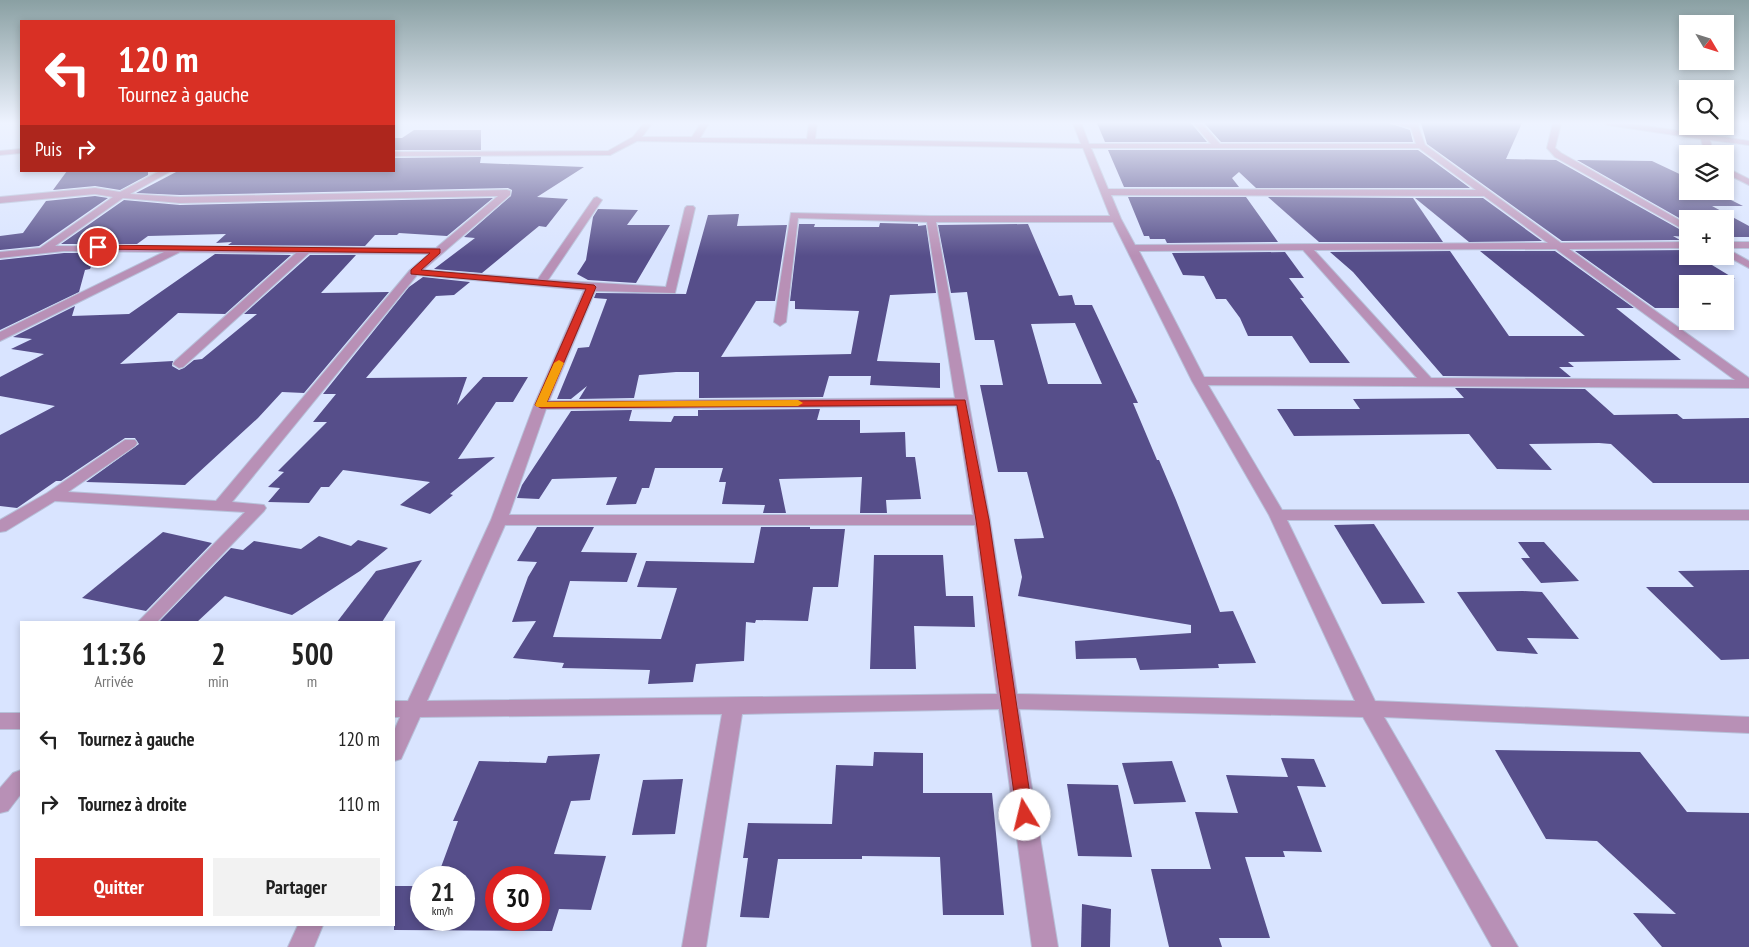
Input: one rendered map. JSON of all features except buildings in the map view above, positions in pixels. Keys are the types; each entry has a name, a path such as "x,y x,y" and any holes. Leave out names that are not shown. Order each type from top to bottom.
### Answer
{"street":[{"path":"1095,167 1116,219 1199,380 1277,515 1369,709 1506,947"},
{"path":"1450,167 1749,384"},
{"path":"1582,167 1679,224"},
{"path":"42,250 120,196 165,172"},
{"path":"1734,174 1749,182"},
{"path":"0,200 95,190 120,196 180,200 506,193 414,272 220,506"},
{"path":"1106,192 1486,193"},
{"path":"541,283 597,200"},
{"path":"414,272 592,287 671,291 690,208"},
{"path":"780,322 794,215 931,219 1116,219"},
{"path":"931,219 982,520 1045,947"},
{"path":"1132,248 1679,245"},
{"path":"1734,245 1749,245"},
{"path":"1306,247 1427,382"},
{"path":"0,255 64,248 437,251"},
{"path":"0,337 181,248"},
{"path":"179,364 306,250"},
{"path":"1734,256 1749,265"},
{"path":"395,751 499,520 541,405 592,287"},
{"path":"1199,380 1749,384"},
{"path":"541,405 962,402"},
{"path":"0,527 52,496 130,443"},
{"path":"52,496 258,508 148,621"},
{"path":"1277,515 1749,515"},
{"path":"499,520 982,520"},
{"path":"395,709 1008,702 1369,709 1749,725"},
{"path":"694,947 733,706"},
{"path":"0,721 20,721"},
{"path":"0,804 20,780"},
{"path":"300,947 310,926"}],"slow traffic":[{"path":"559,363 541,405 798,403"}],"route":[{"path":"98,247 437,251 414,272 592,287 541,405 962,402 982,520 1025,815"}]}
